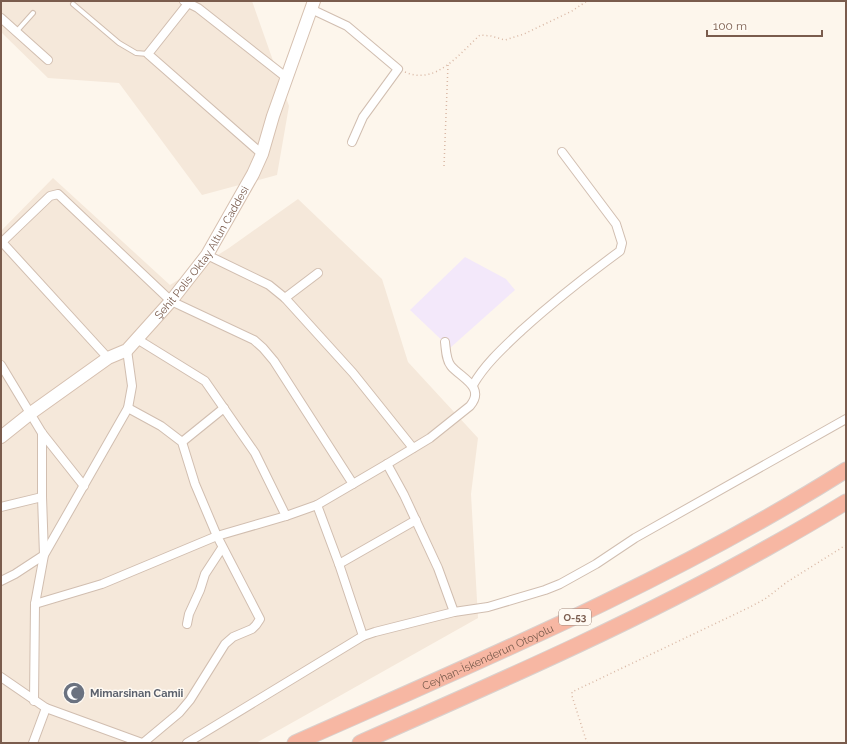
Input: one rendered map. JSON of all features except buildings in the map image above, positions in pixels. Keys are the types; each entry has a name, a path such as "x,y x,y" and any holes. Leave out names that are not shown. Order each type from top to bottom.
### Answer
{"highway":[{"name":"Ceyhan-İskenderun Otoyolu","path":"294,743 613,599 706,551 816,489 846,470"},
{"name":"O-53","path":"360,743 625,622 720,575 846,502"}],"street":[{"path":"262,154 148,54 187,2 198,8 287,78"},
{"path":"313,5 347,26 398,69 363,117 352,142"},
{"name":"Şehit Polis Oktay Altun Caddesi","path":"1,437 31,413 108,358 127,350 171,301 207,255 253,174 262,154 273,116 313,5"},
{"path":"1,18 48,60"},
{"path":"473,385 479,375 506,344 550,304 620,251 622,243 616,224 562,152"},
{"path":"108,358 1,241 50,196 58,194 171,301 254,340 263,348 274,361 353,484"},
{"path":"207,255 269,284 285,298 352,373 413,448"},
{"path":"285,298 318,273"},
{"path":"137,339 205,381 255,453 286,516"},
{"path":"35,604 102,584 216,536 286,516 317,505 430,438 470,406 474,402 475,397 473,385 451,366 446,355 445,342"},
{"path":"1,581 44,555 128,408 132,386 127,350"},
{"path":"1,365 42,433 84,486"},
{"path":"1,677 46,708 143,743 179,713 190,700 225,644 233,637 252,629 260,619 216,536 195,484 182,442 161,426 128,408"},
{"path":"182,442 224,408"},
{"path":"187,743 363,636 454,612 488,607 560,584 580,574 635,538 846,419"},
{"path":"34,701 35,604 44,555 42,433"},
{"path":"387,464 404,495 438,568 454,612"},
{"path":"1,507 42,497"},
{"path":"317,505 339,564 363,636"},
{"path":"339,564 416,520"},
{"path":"187,624 189,614 200,590 205,574 222,548"},
{"path":"33,743 46,708"}],"lane":[{"path":"73,4 119,44 136,53 148,54"},
{"path":"16,32 33,13"}],"path":[{"path":"398,69 413,76 435,73 453,61 480,36 491,36 505,40 524,34 572,11 587,1"},
{"path":"444,166 448,65"},
{"path":"588,743 572,692 748,608 846,545"}],"shaded area":[{"path":"1,1 252,1 289,106 277,175 202,195 119,83 48,78 1,32"},
{"path":"53,178 170,285 229,248 298,199 382,279 408,362 478,438 471,494 478,618 256,743 1,743 1,231"},
{"path":"465,257 506,279 515,290 450,348 410,310"}],"place":[{"name":"Mimarsinan Camii","path":"74,693"}]}
